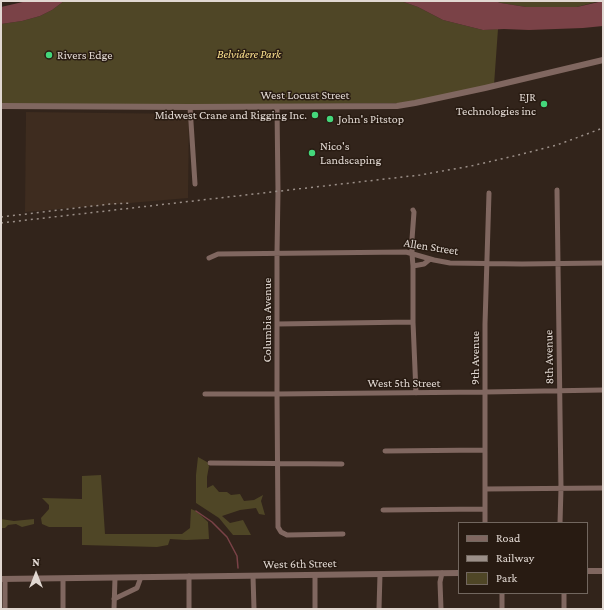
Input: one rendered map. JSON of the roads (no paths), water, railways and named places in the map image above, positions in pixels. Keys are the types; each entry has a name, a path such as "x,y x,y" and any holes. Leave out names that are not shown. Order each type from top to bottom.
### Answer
{"street":[{"name":"West Locust Street","path":"1,106 397,106 480,89 603,60"},
{"path":"190,107 195,184"},
{"name":"Columbia Avenue","path":"277,107 278,191 276,394 278,528 281,532 287,535 343,534"},
{"name":"8th Avenue","path":"557,190 561,488 560,522"},
{"name":"9th Avenue","path":"485,522 486,263 489,192"},
{"path":"413,210 413,322 416,392"},
{"name":"Allen Street","path":"209,258 218,254 277,252 406,252 430,259 450,262 603,263"},
{"path":"413,266 424,264 430,259"},
{"path":"277,324 413,322"},
{"name":"West 5th Street","path":"205,394 603,390"},
{"path":"385,451 485,450"},
{"path":"210,463 342,464"},
{"path":"485,489 603,488"},
{"path":"383,510 485,509"},
{"path":"588,571 603,571"},
{"path":"441,609 440,582 442,573"},
{"name":"West 6th Street","path":"3,579 458,573"},
{"path":"379,609 380,574"},
{"path":"315,575 315,609"},
{"path":"189,576 189,609"},
{"path":"253,576 254,609"},
{"path":"114,599 137,588 141,577"},
{"path":"114,578 114,609"},
{"path":"3,579 5,609"},
{"path":"63,579 63,609"},
{"path":"502,594 502,609"},
{"path":"564,594 564,609"}],"waterway":[{"path":"196,511 212,522 227,537 237,556 238,568"}],"railway":[{"path":"1,223 420,175 471,166 557,145 603,128"},
{"path":"1,217 110,204 132,203"}],"place":[{"name":"Rivers Edge","path":"49,55"},
{"name":"EJR Technologies inc","path":"544,104"},
{"name":"Midwest Crane and Rigging Inc.","path":"315,115"},
{"name":"John's Pitstop","path":"330,119"},
{"name":"Nico's Landscaping","path":"312,153"}],"park label":[{"name":"Belvidere Park","path":"249,54"}]}
